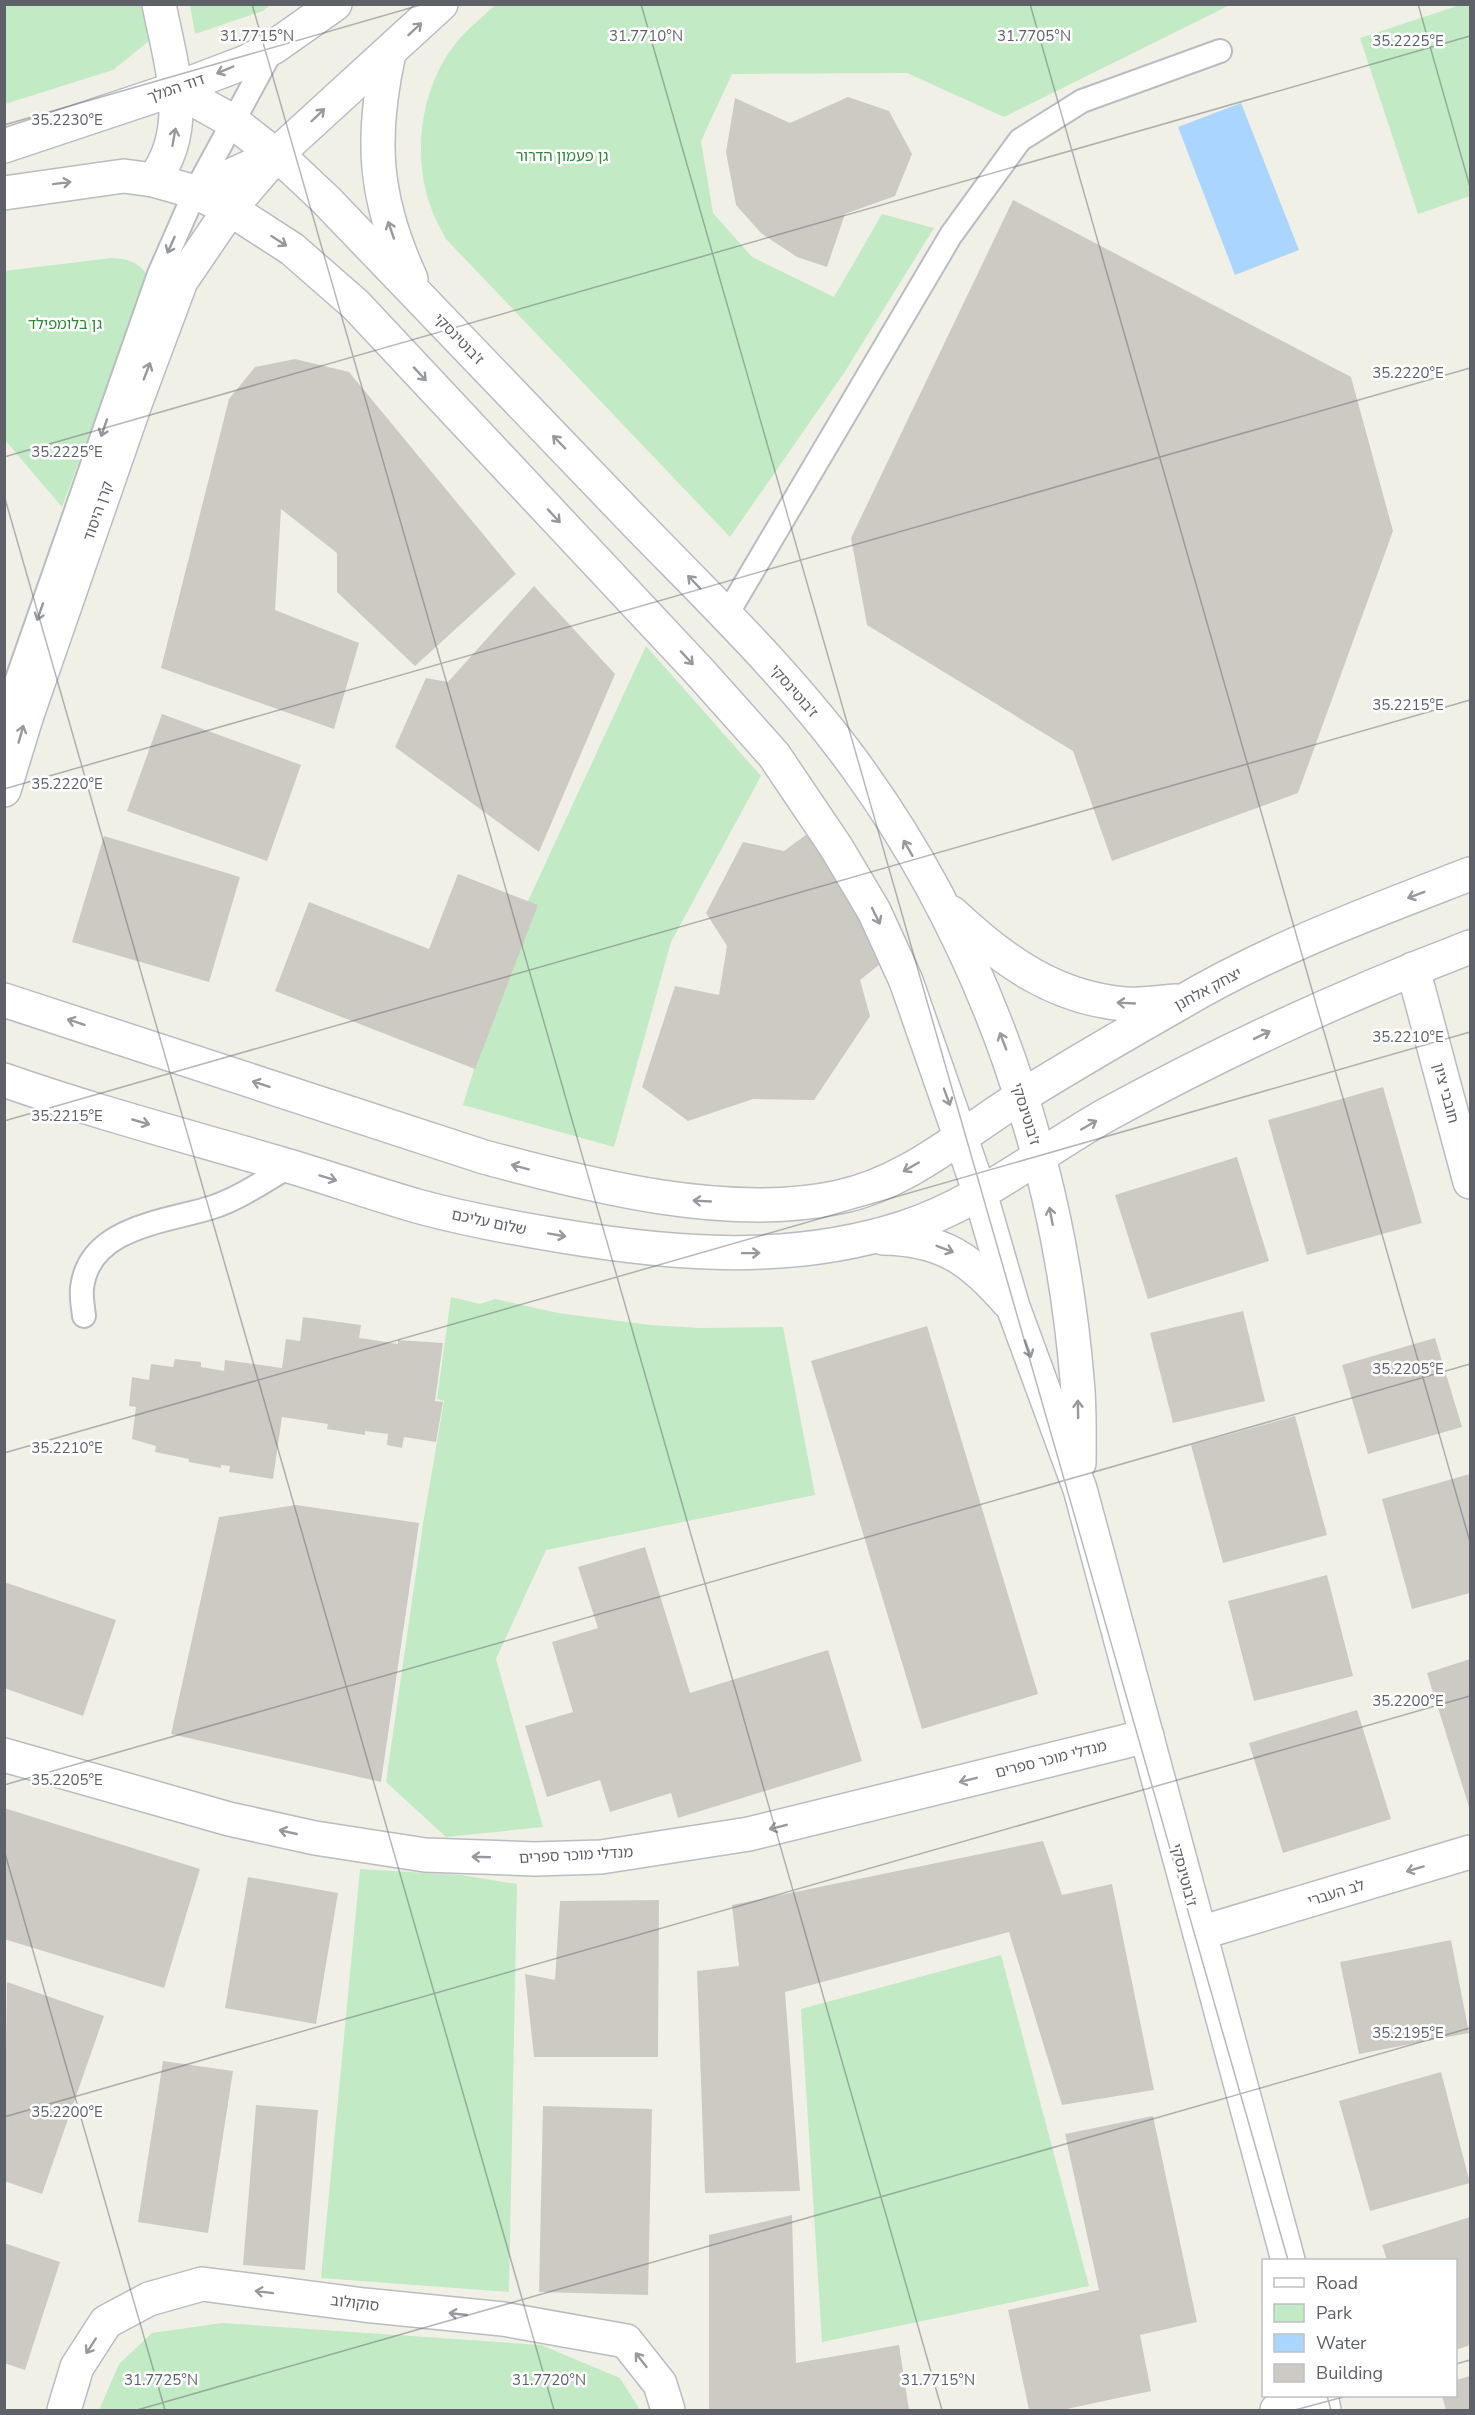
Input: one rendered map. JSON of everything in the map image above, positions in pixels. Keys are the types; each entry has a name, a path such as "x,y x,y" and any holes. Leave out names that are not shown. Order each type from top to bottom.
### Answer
{"street":[{"path":"153,180 172,150 176,129 175,89 159,4"},
{"name":"דוד המלך","path":"4,147 175,89 246,62 274,47 335,4"},
{"path":"195,192 276,155 441,4"},
{"path":"389,53 381,91 378,129 380,190 401,258 424,303"},
{"name":"ז'בוטינסקי","path":"175,89 232,121 276,155 326,200 726,616 806,702 858,769 937,898 996,1023 1040,1155 1062,1268 1077,1379 1080,1489"},
{"name":"קרן היסוד","path":"4,790 135,404 181,281 230,209 276,155"},
{"path":"4,193 124,176 153,180 195,192 230,209"},
{"name":"ז'בוטינסקי","path":"230,209 292,249 356,305 699,671 774,755 836,847 874,911 906,981 980,1193 1013,1307 1080,1489 1288,2259"},
{"name":"יצחק אלחנן","path":"961,1137 1021,1097 1184,1000 1279,952 1470,874"},
{"path":"937,898 988,946 1006,959 1034,978 1080,997 1127,1004 1184,1000"},
{"path":"980,1193 1040,1155 1181,1074 1298,1017 1470,947"},
{"name":"חובבי ציון","path":"1413,969 1470,1182"},
{"path":"4,1000 484,1157 618,1190 690,1200 761,1204 840,1197 876,1186 961,1137"},
{"name":"שלום עליכם","path":"4,1080 417,1206 501,1226 619,1246 695,1254 760,1253 867,1238 905,1228 945,1212 980,1193"},
{"path":"867,1238 919,1242 958,1255 977,1269 1013,1307"},
{"name":"מנדלי מוכר ספרים","path":"4,1755 229,1819 315,1838 425,1855 536,1859 601,1857 749,1834 1147,1736"},
{"name":"לב העברי","path":"1200,1933 1470,1852"},
{"name":"סוקולוב","path":"64,2410 77,2367 106,2322 150,2299 202,2284 364,2305 503,2319 626,2341 660,2384 669,2410"},
{"path":"1277,2410 1322,2402"}],"lane":[{"path":"6,709 159,274 195,192 274,47"},
{"path":"726,616 951,235 1020,140 1082,101 1220,51"},
{"path":"84,1316 81,1289 87,1268 100,1250 122,1234 216,1206 290,1166"}],"green space":[{"path":"190,4 270,5 263,11 195,34"},
{"path":"5,5 143,5 149,41 113,70 5,104"},
{"name":"גן פעמון הדרור","path":"495,5 1230,5 1004,117 907,73 732,74 701,141 713,213 752,257 834,297 882,214 934,228 844,373 730,537 446,239 435,218 425,185 422,164 423,121 428,100 444,60 456,43"},
{"path":"1460,5 1470,5 1470,196 1418,214 1360,38"},
{"name":"גן בלומפילד","path":"112,258 133,262 141,267 148,276 62,507 5,440 4,271"},
{"path":"646,646 761,776 671,942 614,1147 463,1105 522,914"},
{"path":"451,1297 480,1304 495,1299 558,1313 650,1325 700,1328 783,1327 815,1495 546,1550 496,1659 543,1827 446,1837 386,1782 423,1524 444,1401 437,1399"},
{"path":"360,1869 461,1875 517,1884 509,2292 321,2278"},
{"path":"1001,1955 1089,2286 822,2342 801,2009"},
{"path":"222,2323 541,2345 620,2378 640,2410 99,2410 119,2364 152,2333"}],"water":[{"path":"1241,103 1299,250 1235,275 1178,127"}],"building":[{"path":"848,97 889,111 912,154 895,196 845,214 827,267 797,257 761,233 736,205 726,152 735,98 790,123"},
{"path":"1013,200 1351,377 1393,531 1298,793 1112,861 1073,751 867,625 851,538"},
{"path":"295,359 349,372 516,574 415,666 337,592 337,553 281,509 275,610 359,643 334,729 161,668 229,399 255,367"},
{"path":"534,586 615,674 539,852 395,747 426,678 448,682"},
{"path":"162,714 301,765 267,861 127,811"},
{"path":"814,829 889,957 860,980 870,1016 814,1100 753,1099 688,1121 642,1087 675,986 719,995 727,946 706,913 743,842 784,851"},
{"path":"104,836 240,877 209,982 72,942"},
{"path":"458,874 538,905 475,1069 275,991 309,902 429,949"},
{"path":"1383,1087 1422,1223 1307,1255 1268,1120"},
{"path":"1237,1157 1269,1261 1148,1299 1115,1195"},
{"path":"1243,1311 1265,1401 1173,1423 1150,1333"},
{"path":"303,1317 361,1325 359,1338 398,1344 398,1340 443,1343 435,1401 443,1402 436,1442 404,1437 402,1448 387,1445 388,1434 365,1431 365,1435 327,1429 328,1424 282,1417 273,1479 229,1472 230,1466 221,1465 221,1468 189,1462 189,1459 155,1452 156,1446 132,1439 136,1407 129,1406 132,1377 149,1380 151,1364 173,1367 175,1359 201,1362 201,1367 224,1371 225,1360 282,1368 286,1339 300,1341"},
{"path":"927,1326 1038,1694 922,1729 811,1361"},
{"path":"1435,1338 1462,1427 1368,1454 1342,1365"},
{"path":"1295,1416 1327,1535 1223,1563 1191,1445"},
{"path":"1470,1474 1470,1593 1412,1609 1382,1499"},
{"path":"296,1505 419,1523 381,1782 171,1734 219,1517"},
{"path":"645,1547 690,1693 828,1650 862,1761 678,1818 671,1793 610,1812 600,1780 547,1797 525,1726 573,1712 552,1642 598,1628 578,1567"},
{"path":"1327,1575 1353,1676 1254,1701 1228,1601"},
{"path":"4,1582 116,1620 83,1716 4,1688"},
{"path":"1470,1659 1470,1810 1427,1673"},
{"path":"1357,1710 1391,1819 1283,1853 1249,1743"},
{"path":"4,1808 200,1869 164,1988 4,1939"},
{"path":"1043,1841 1062,1895 1112,1884 1154,2090 1062,2105 1009,1932 785,1992 800,2191 705,2193 697,1971 739,1966 732,1905"},
{"path":"248,1877 338,1893 316,2024 225,2008"},
{"path":"659,1900 658,2057 534,2057 525,1974 555,1980 560,1901"},
{"path":"1451,1940 1469,2033 1359,2054 1340,1962"},
{"path":"7,1982 104,2016 42,2194 4,2181"},
{"path":"163,2061 233,2071 208,2233 138,2222"},
{"path":"1441,2072 1470,2183 1370,2211 1339,2101"},
{"path":"256,2105 318,2110 305,2270 243,2265"},
{"path":"543,2106 652,2109 648,2295 539,2292"},
{"path":"1153,2116 1197,2322 1140,2335 1151,2391 1062,2410 1029,2410 1008,2310 1099,2290 1065,2134"},
{"path":"792,2215 796,2363 899,2345 909,2410 709,2410 709,2235"},
{"path":"1470,2217 1470,2345 1457,2350 1457,2259 1387,2259 1382,2245"},
{"path":"4,2243 60,2262 25,2370 4,2363"},
{"path":"1470,2376 1470,2410 1446,2410 1442,2397 1457,2397 1457,2380"}]}
